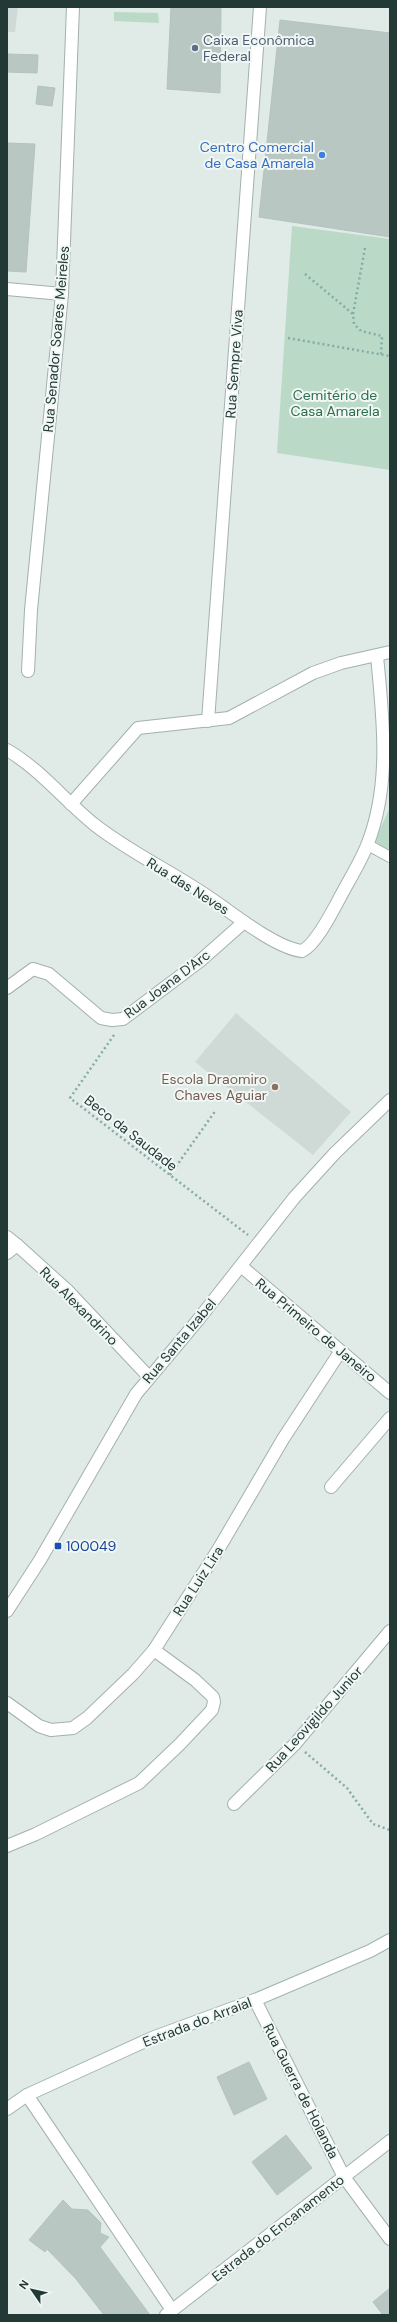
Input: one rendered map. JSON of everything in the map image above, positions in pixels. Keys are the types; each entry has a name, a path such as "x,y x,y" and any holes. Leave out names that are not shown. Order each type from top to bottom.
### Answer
{"street":[{"name":"Rua Senador Soares Meireles","path":"28,671 31,610 62,294 73,7"},
{"name":"Rua Sempre Viva","path":"208,721 260,7"},
{"path":"7,289 62,294"},
{"path":"71,804 138,728 208,721 236,716 290,683 313,673 341,664 390,652"},
{"path":"368,845 380,801 383,777 384,730 377,656"},
{"name":"Rua das Neves","path":"9,754 96,826 133,852 202,892 244,922 292,949 302,952 310,945 334,908 368,845"},
{"name":"Rua Joana D'Arc","path":"7,988 33,969 41,970 48,974 101,1018 112,1020 127,1017 200,961 244,922"},
{"name":"Rua Santa Izabel","path":"7,1611 40,1560 136,1394 259,1244 294,1198 335,1153 390,1100"},
{"name":"Rua Alexandrino","path":"7,1238 17,1245 68,1291 149,1377"},
{"path":"7,1254 17,1245"},
{"name":"Rua Primeiro de Janeiro","path":"241,1266 340,1352 390,1393"},
{"name":"Rua Luiz Lira","path":"7,1703 39,1726 56,1730 73,1728 87,1718 133,1674 154,1650 218,1550 283,1439 340,1352"},
{"path":"331,1487 390,1418"},
{"name":"Rua Leovigildo Junior","path":"234,1804 295,1744 390,1631"},
{"path":"7,1846 36,1834 139,1783 180,1744 212,1710 214,1702 206,1690 154,1650"},
{"name":"Estrada do Arraial","path":"7,2109 27,2096 152,2038 255,2000 370,1951 390,1940"},
{"name":"Rua Guerra de Holanda","path":"255,2000 344,2177 390,2238"},
{"path":"27,2096 169,2312"},
{"name":"Estrada do Encanamento","path":"169,2312 390,2141"}],"lane":[{"path":"368,845 390,857"}],"path":[{"path":"365,248 353,314 354,324 361,331 382,336 381,354"},
{"path":"305,274 353,314"},
{"path":"288,338 390,356"},
{"name":"Beco da Saudade","path":"127,1017 70,1098 259,1244"},
{"path":"170,1175 216,1110"},
{"path":"295,1744 347,1788 373,1824 390,1830"}],"shaded area":[{"path":"7,7 18,7 15,32 7,32"},
{"name":"Escola Draomiro Chaves Aguiar","path":"236,1013 351,1112 313,1155 195,1062"}],"green space":[{"path":"114,12 158,13 159,23 114,21"},
{"name":"Cemitério de Casa Amarela","path":"292,226 390,239 390,470 277,453"},
{"path":"390,807 390,852 373,845"}],"building":[{"name":"Caixa Econômica Federal","path":"171,7 221,7 220,93 167,89"},
{"name":"Centro Comercial de Casa Amarela","path":"280,20 390,33 390,237 259,217"},
{"path":"7,54 38,55 37,73 7,72"},
{"path":"38,86 55,88 52,106 36,104"},
{"path":"7,143 35,144 26,272 7,271"},
{"path":"249,2062 267,2099 234,2115 217,2077"},
{"path":"286,2135 312,2168 277,2195 252,2162"},
{"path":"63,2200 72,2209 88,2210 101,2223 100,2233 109,2237 100,2247 150,2315 104,2315 76,2279 47,2249 45,2252 29,2240"},
{"path":"390,2288 390,2315 383,2315 373,2302"}],"place":[{"name":"Caixa Econômica Federal","path":"195,48"},
{"name":"Centro Comercial de Casa Amarela","path":"322,155"},
{"name":"Escola Draomiro Chaves Aguiar","path":"275,1087"},
{"name":"100049","path":"58,1546"}]}
